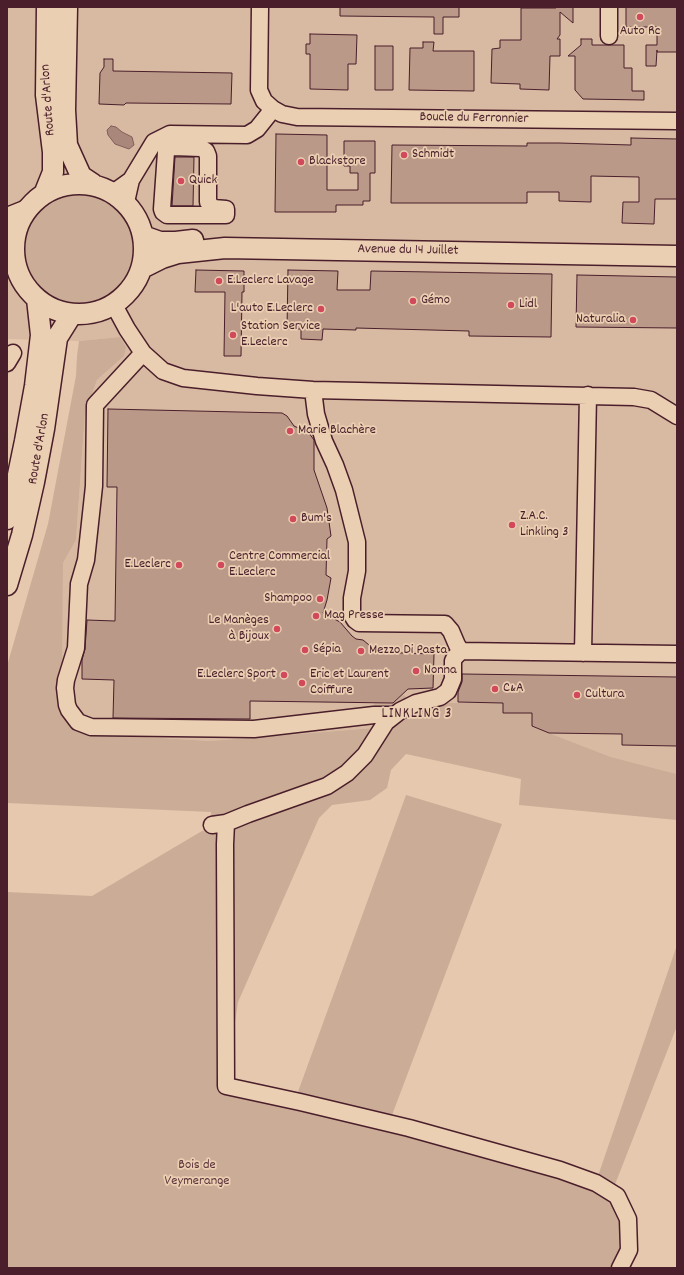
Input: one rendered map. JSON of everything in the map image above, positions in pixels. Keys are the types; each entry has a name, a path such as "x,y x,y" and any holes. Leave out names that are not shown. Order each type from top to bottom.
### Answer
{"main road":[{"name":"Route d'Arlon","path":"45,192 53,172 53,152 46,95 46,7"},
{"name":"Route d'Arlon","path":"67,7 65,110 67,144 81,176 93,184"},
{"path":"68,184 93,184 119,197 136,214 143,236 145,253 142,268 129,292 114,305 94,313 72,314 53,310 37,299 26,288 19,275 10,244 27,208 45,192 68,184"},
{"name":"Avenue du 14 Juillet","path":"143,236 160,242 176,242 223,236 677,244"},
{"name":"Avenue du 14 Juillet","path":"142,268 162,258 178,253 225,248 677,256"},
{"name":"Route d'Arlon","path":"7,518 14,494 35,386 41,335 37,299"},
{"name":"Route d'Arlon","path":"7,585 22,535 34,482 44,429 57,338 72,314"}],"street":[{"path":"119,197 154,142 170,134 246,135 257,129 272,109 264,101 259,90 260,7"},
{"path":"609,36 610,7"},
{"name":"Boucle du Ferronnier","path":"272,109 282,114 297,117 677,120"},
{"path":"201,148 206,151 208,156 208,202 213,208 226,209 226,215 167,215 163,212 166,152 168,149 201,148"},
{"path":"7,216 27,208"},
{"path":"114,305 127,329 143,353 163,371 183,378 313,390 634,397 651,400 677,416"},
{"path":"143,353 95,405 94,486 86,560 79,584 76,648 65,688 69,710 78,722 91,727 254,729 374,715 395,715"},
{"path":"313,390 316,414 324,441 335,464 344,490 357,542 357,571 352,598 352,615 359,623 445,624 451,631 461,651"},
{"path":"583,653 588,395"},
{"path":"620,1268 629,1250 628,1219 617,1196 596,1183 560,1170 402,1126 226,1086 225,851 219,824 327,786 348,773 365,755 386,722 416,703 440,697 448,691 453,679 453,661 461,651 677,654"}],"shaded area":[{"path":"7,7 677,7 677,774 611,757 503,713 416,703 374,703 375,728 210,741 81,733 62,717 63,563 76,540 85,413 97,380 124,356 120,337 79,341 7,339"},
{"path":"111,126 116,127 132,137 134,145 129,149 115,144 108,135 107,130"}],"green space":[{"path":"80,193 91,194 102,198 121,210 133,229 137,240 137,262 133,273 121,292 102,304 91,308 80,309 69,308 58,304 39,292 27,273 23,262 22,251 23,240 27,229 39,210 58,198 69,194"},
{"name":"Bois de Veymerange","path":"120,337 126,347 124,356 97,380 85,413 76,540 63,563 62,716 80,733 210,741 374,728 374,703 393,703 403,695 416,703 503,703 503,713 532,713 532,726 549,733 611,757 677,774 677,820 519,805 521,779 406,754 391,770 387,788 370,800 332,805 319,818 238,1002 226,1085 295,1100 406,795 502,824 389,1123 598,1176 677,945 677,1026 614,1187 625,1237 610,1268 7,1268 7,892 92,896 202,831 212,830 211,812 7,803 7,666 48,524 76,376 79,341"}],"building":[{"path":"340,7 459,7 459,17 443,17 443,34 434,34 434,17 340,16"},
{"path":"555,7 573,7 573,23 560,12 560,35 557,39 560,39 560,56 550,56 549,90 520,89 520,84 491,83 492,49 500,48 500,40 521,40 521,8 556,8"},
{"path":"626,7 677,7 677,52 657,52 657,50 656,66 646,66 646,45 657,45 657,27 626,27"},
{"path":"310,34 357,35 356,64 348,64 348,90 310,89 310,54 306,54 306,44 310,44"},
{"path":"581,39 592,39 592,45 624,45 624,68 632,68 632,91 644,91 644,100 583,99 575,90 575,56 568,56 581,45"},
{"path":"423,42 434,42 433,51 474,51 474,91 409,90 410,48 423,48"},
{"path":"375,46 393,46 393,90 375,90"},
{"path":"104,59 113,59 113,71 232,73 231,104 99,104 100,73 104,67"},
{"name":"Blackstore","path":"276,134 327,135 327,190 358,190 358,173 350,173 350,166 344,166 344,141 375,141 375,173 370,173 370,201 363,201 363,205 336,205 336,212 275,212"},
{"path":"631,138 677,139 677,199 655,199 654,224 622,223 623,202 639,202 639,177 591,176 591,202 559,201 559,192 527,192 527,203 391,203 392,145 527,146 527,143 559,143 631,145"},
{"name":"Quick","path":"175,157 194,157 193,206 172,206"},
{"path":"196,270 244,271 244,292 242,292 241,356 224,356 225,292 195,292"},
{"path":"288,270 338,271 337,290 370,290 371,271 552,274 551,337 469,336 469,331 356,328 356,330 323,329 322,340 301,339 301,329 287,329"},
{"path":"577,275 677,277 677,328 576,327"},
{"name":"Centre Commercial E.Leclerc","path":"108,409 282,413 287,416 294,426 309,433 314,440 314,470 327,508 331,536 327,539 326,575 331,578 323,613 340,622 352,636 356,639 363,640 369,645 373,652 434,654 433,688 408,689 393,703 250,701 250,719 113,718 114,680 82,679 82,660 85,649 87,620 115,621 117,487 107,487"},
{"path":"462,674 677,677 677,746 622,745 622,734 549,733 532,726 532,713 503,713 503,703 458,702 458,692 462,682"}],"place":[{"name":"Auto Rc","path":"640,17"},
{"name":"Schmidt","path":"404,155"},
{"name":"Blackstore","path":"301,162"},
{"name":"Quick","path":"181,181"},
{"name":"E.Leclerc Lavage","path":"219,281"},
{"name":"Gémo","path":"413,301"},
{"name":"Lidl","path":"511,305"},
{"name":"L'auto E.Leclerc","path":"321,309"},
{"name":"Naturalia","path":"633,320"},
{"name":"Station Service E.Leclerc","path":"233,335"},
{"name":"Marie Blachère","path":"290,431"},
{"name":"Bum's","path":"293,519"},
{"name":"Z.A.C. Linkling 3","path":"512,525"},
{"name":"E.Leclerc","path":"179,565"},
{"name":"Centre Commercial E.Leclerc","path":"221,565"},
{"name":"Shampoo","path":"320,599"},
{"name":"Mag Presse","path":"316,616"},
{"name":"Le Manèges à Bijoux","path":"277,629"},
{"name":"Sépia","path":"305,650"},
{"name":"Mezzo Di Pasta","path":"361,651"},
{"name":"Nonna","path":"416,671"},
{"name":"E.Leclerc Sport","path":"284,675"},
{"name":"Eric et Laurent Coiffure","path":"302,683"},
{"name":"C&A","path":"495,689"},
{"name":"Cultura","path":"577,695"}],"district":[{"name":"LINKLING 3","path":"417,715"}]}
